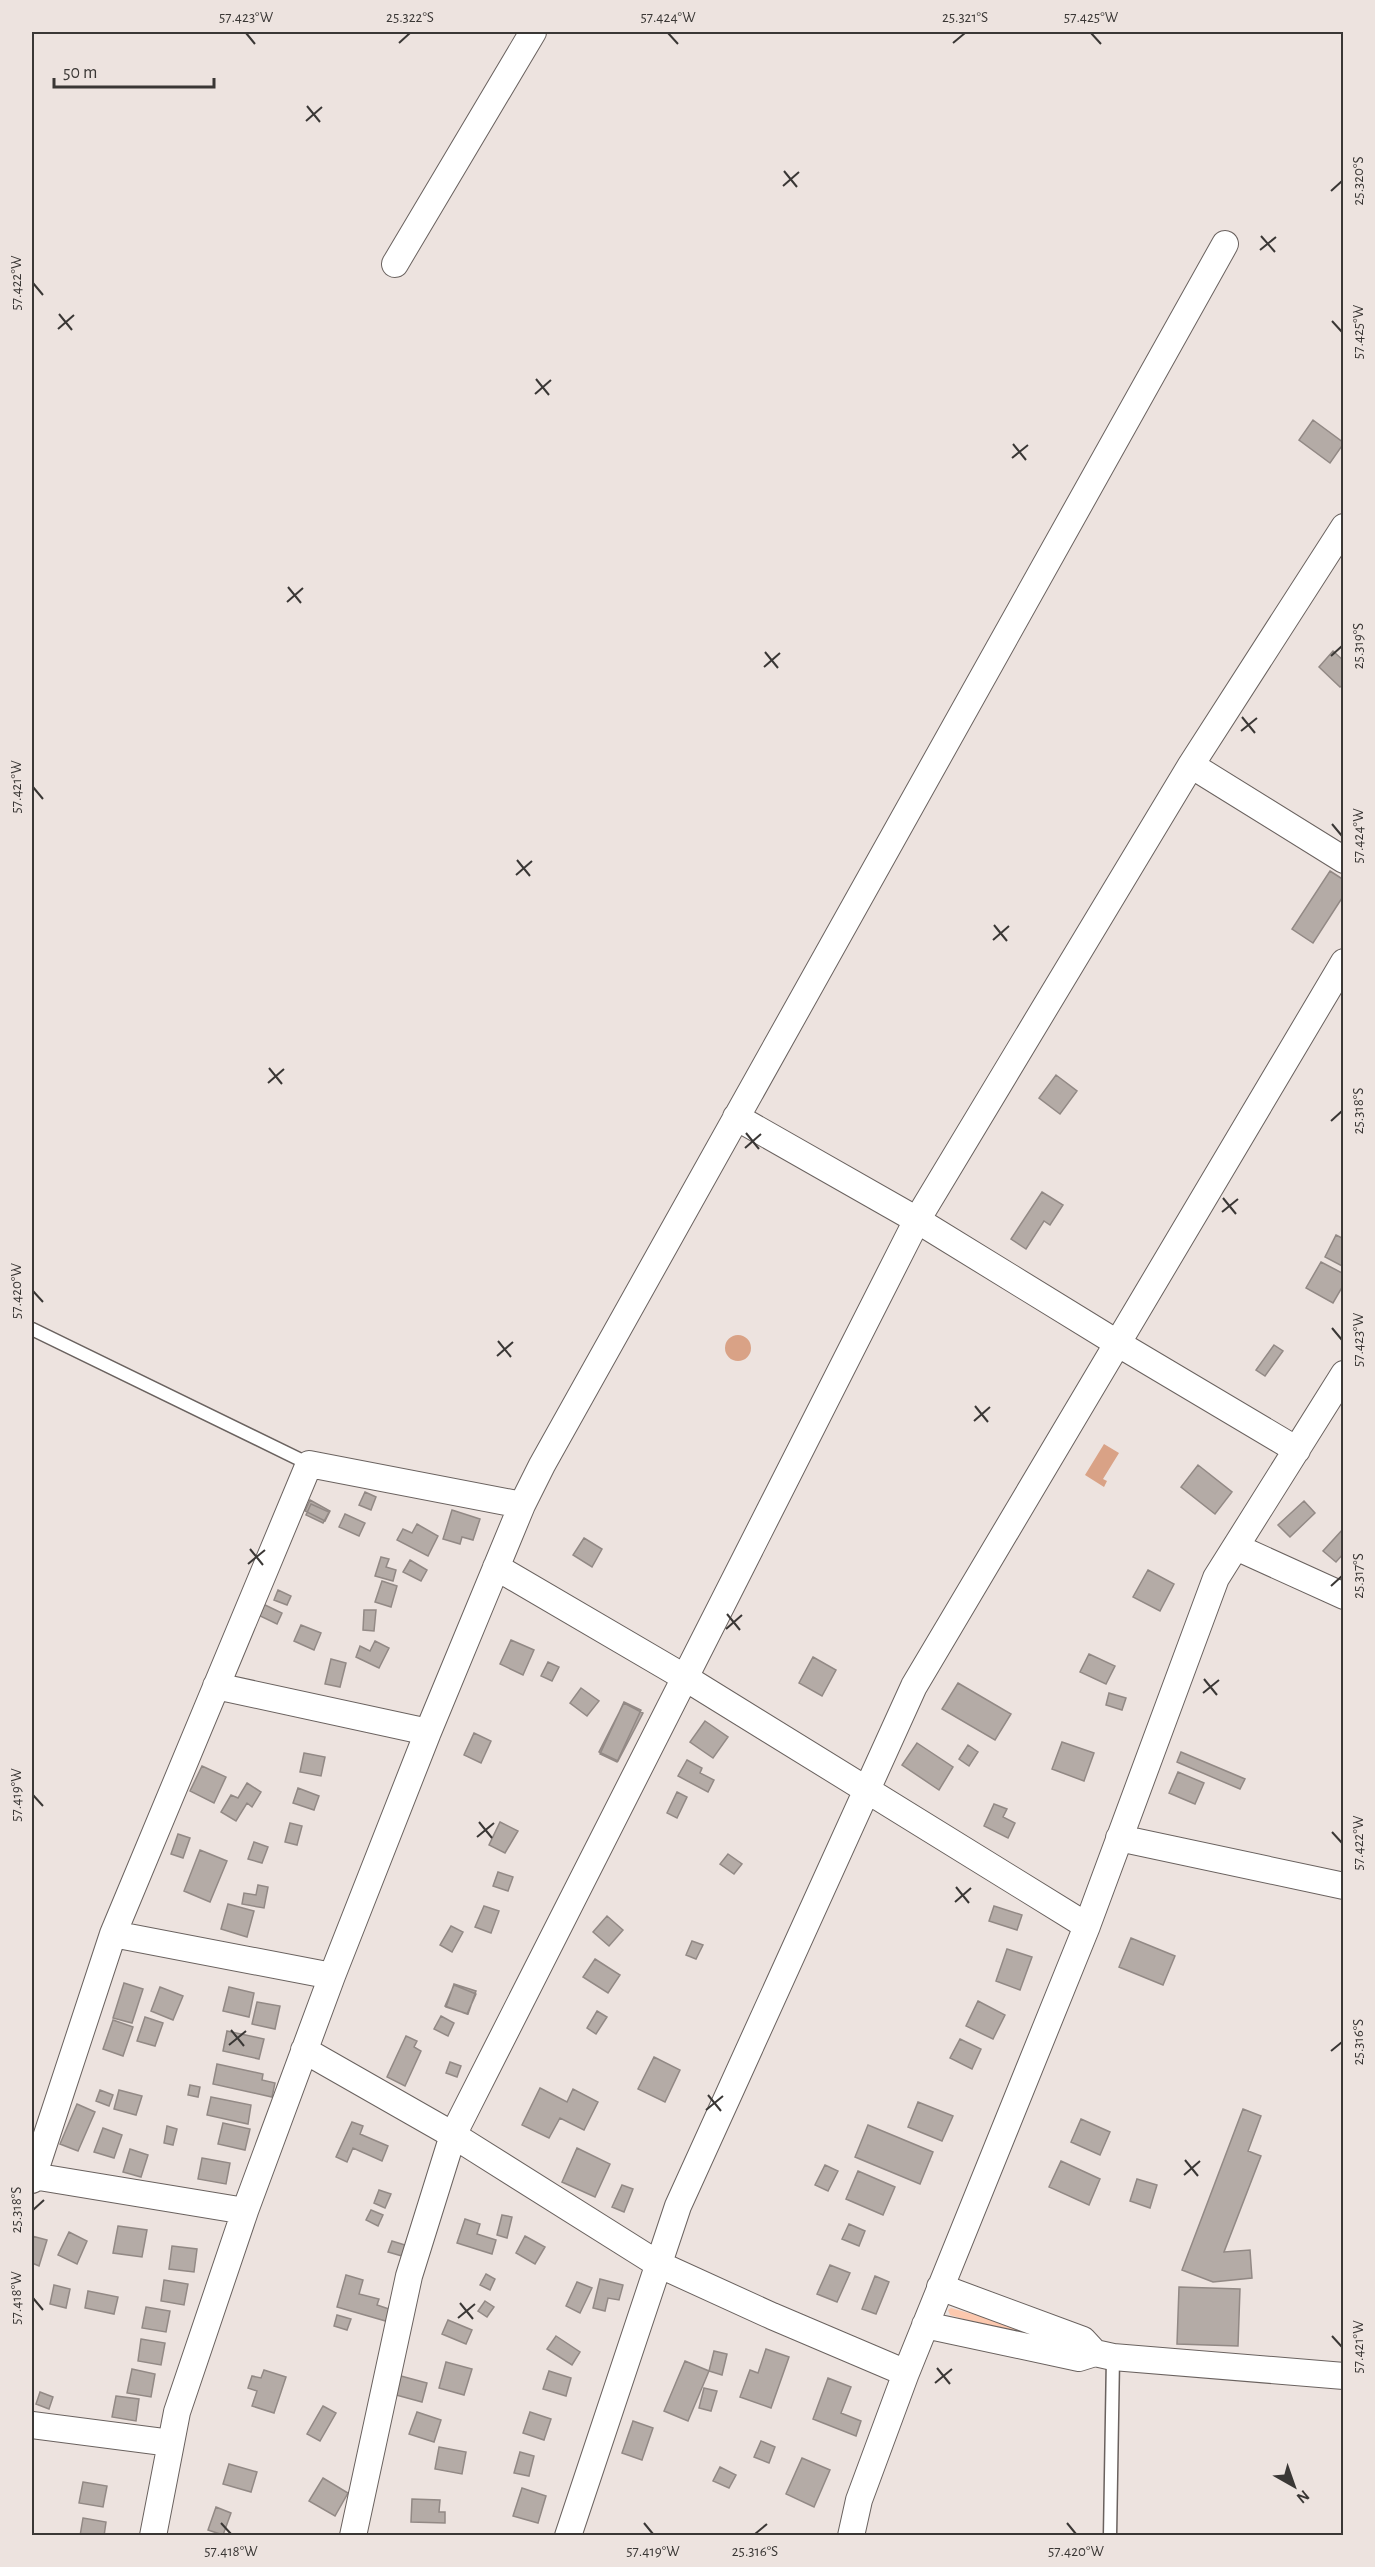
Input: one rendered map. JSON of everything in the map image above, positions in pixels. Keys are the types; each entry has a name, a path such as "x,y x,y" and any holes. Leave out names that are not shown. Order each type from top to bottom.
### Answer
{"street":[{"path":"394,264 533,32"},
{"path":"153,2535 177,2412 244,2211 332,1976 428,1732 522,1505 542,1465 736,1117 1225,244"},
{"path":"353,2535 409,2276 453,2135 917,1220 1191,765 1344,527"},
{"path":"1191,765 1344,860"},
{"path":"568,2535 678,2206 914,1686 1344,962"},
{"path":"736,1117 917,1220 1296,1450"},
{"path":"851,2535 860,2500 906,2373 1087,1926 1216,1578 1344,1374"},
{"path":"244,2211 32,2178 113,1934 309,1464 522,1505"},
{"path":"1236,1546 1344,1596"},
{"path":"496,1567 684,1677 1087,1926"},
{"path":"216,1686 428,1732"},
{"path":"1119,1838 1344,1886"},
{"path":"113,1934 332,1976"},
{"path":"304,2050 453,2135 658,2264 906,2373"},
{"path":"940,2287 1083,2340 1104,2355"},
{"path":"925,2325 1078,2358 1104,2355 1344,2376"},
{"path":"32,2425 171,2443"}],"lane":[{"path":"32,1329 309,1464"},
{"path":"1104,2355 1110,2535"}],"shaded area":[{"path":"738,1335 747,1339 751,1348 747,1357 738,1361 729,1357 725,1348 729,1339"},
{"path":"1104,1444 1119,1453 1103,1479 1107,1481 1104,1487 1085,1475"},
{"path":"951,2308 1082,2345 1079,2353 950,2315 948,2310"}],"building":[{"path":"1313,420 1344,443 1330,463 1299,440"},
{"path":"1333,651 1344,661 1344,684 1340,687 1319,667"},
{"path":"1330,871 1344,880 1344,895 1313,943 1292,929"},
{"path":"1056,1075 1077,1091 1060,1114 1039,1098"},
{"path":"1042,1192 1063,1205 1050,1225 1044,1221 1026,1249 1011,1239"},
{"path":"1336,1235 1344,1239 1344,1267 1325,1257"},
{"path":"1321,1262 1344,1274 1344,1284 1333,1303 1306,1288"},
{"path":"1274,1345 1283,1351 1265,1376 1256,1370"},
{"path":"1198,1465 1232,1492 1215,1514 1181,1487"},
{"path":"365,1492 376,1497 371,1510 359,1505"},
{"path":"310,1500 330,1511 325,1521 305,1511"},
{"path":"1304,1501 1315,1513 1290,1537 1278,1525"},
{"path":"311,1504 329,1512 323,1523 306,1515"},
{"path":"452,1510 480,1519 473,1540 462,1537 460,1544 443,1539"},
{"path":"345,1514 365,1523 359,1536 339,1527"},
{"path":"417,1524 438,1536 428,1556 397,1540 403,1529 412,1533"},
{"path":"1344,1528 1344,1553 1336,1562 1323,1551"},
{"path":"584,1538 602,1549 592,1567 573,1555"},
{"path":"381,1557 389,1559 386,1567 396,1570 393,1581 375,1576"},
{"path":"410,1560 427,1570 421,1581 403,1572"},
{"path":"1148,1570 1174,1584 1160,1611 1133,1597"},
{"path":"382,1581 397,1586 391,1607 375,1602"},
{"path":"278,1590 291,1596 287,1605 274,1600"},
{"path":"263,1604 282,1613 277,1624 258,1615"},
{"path":"364,1610 376,1610 374,1631 363,1630"},
{"path":"301,1625 321,1633 314,1650 294,1641"},
{"path":"511,1640 534,1650 523,1675 500,1664"},
{"path":"375,1641 389,1648 379,1668 356,1657 360,1646 370,1651"},
{"path":"1089,1654 1115,1666 1106,1684 1080,1672"},
{"path":"813,1657 836,1670 822,1696 799,1683"},
{"path":"331,1659 346,1663 340,1687 325,1684"},
{"path":"548,1662 559,1667 552,1681 541,1676"},
{"path":"958,1683 1011,1714 995,1740 942,1709"},
{"path":"581,1688 599,1701 587,1716 570,1703"},
{"path":"1109,1693 1126,1698 1122,1710 1106,1705"},
{"path":"624,1702 641,1710 617,1762 600,1754"},
{"path":"624,1703 643,1713 618,1761 599,1752"},
{"path":"705,1721 728,1737 713,1758 690,1742"},
{"path":"474,1733 491,1741 481,1763 464,1755"},
{"path":"1062,1742 1094,1753 1084,1781 1052,1769"},
{"path":"917,1743 953,1767 939,1790 902,1765"},
{"path":"968,1745 978,1752 969,1766 959,1759"},
{"path":"1181,1752 1245,1779 1240,1789 1177,1762"},
{"path":"304,1753 325,1757 321,1776 300,1772"},
{"path":"687,1760 702,1768 700,1773 714,1780 708,1792 678,1776"},
{"path":"202,1766 226,1777 214,1803 190,1791"},
{"path":"1178,1772 1204,1783 1195,1804 1169,1793"},
{"path":"247,1783 261,1792 252,1807 247,1803 236,1821 221,1812 231,1795 238,1798"},
{"path":"298,1788 319,1796 314,1810 293,1803"},
{"path":"677,1792 687,1797 677,1818 667,1813"},
{"path":"994,1804 1007,1809 1003,1817 1015,1823 1008,1838 984,1826"},
{"path":"500,1822 518,1831 505,1853 489,1845"},
{"path":"290,1823 302,1826 297,1845 285,1842"},
{"path":"178,1834 190,1838 183,1858 171,1854"},
{"path":"254,1842 268,1847 262,1863 248,1859"},
{"path":"200,1850 227,1861 210,1902 184,1891"},
{"path":"728,1854 742,1864 734,1874 720,1864"},
{"path":"498,1872 513,1877 508,1891 493,1886"},
{"path":"258,1885 268,1887 264,1908 242,1904 244,1893 256,1895"},
{"path":"228,1904 254,1911 247,1937 221,1929"},
{"path":"484,1906 499,1911 491,1933 475,1927"},
{"path":"994,1906 1022,1915 1017,1930 989,1921"},
{"path":"607,1916 623,1930 609,1946 593,1932"},
{"path":"451,1926 463,1932 452,1952 440,1945"},
{"path":"1131,1938 1175,1956 1163,1985 1119,1967"},
{"path":"692,1941 703,1945 696,1959 686,1955"},
{"path":"1007,1949 1032,1957 1020,1990 996,1981"},
{"path":"595,1959 620,1975 608,1993 583,1977"},
{"path":"124,1983 143,1989 132,2023 113,2018"},
{"path":"454,1984 476,1991 468,2014 446,2007"},
{"path":"454,1985 476,1994 467,2014 445,2006"},
{"path":"160,1987 183,1996 173,2020 151,2011"},
{"path":"229,1987 254,1993 249,2017 223,2011"},
{"path":"978,2001 1005,2015 993,2039 966,2026"},
{"path":"257,2002 280,2006 275,2029 252,2024"},
{"path":"597,2011 607,2017 596,2034 587,2028"},
{"path":"441,2016 454,2023 448,2036 434,2029"},
{"path":"145,2017 163,2023 155,2046 137,2041"},
{"path":"113,2020 133,2027 123,2056 103,2049"},
{"path":"227,2031 264,2039 259,2059 223,2051"},
{"path":"406,2036 417,2041 414,2047 421,2051 405,2086 387,2077"},
{"path":"960,2039 981,2049 972,2069 950,2058"},
{"path":"654,2057 680,2070 665,2102 638,2089"},
{"path":"450,2062 461,2066 457,2077 446,2073"},
{"path":"217,2064 263,2074 262,2080 275,2083 272,2097 213,2084"},
{"path":"190,2085 200,2087 198,2097 188,2095"},
{"path":"540,2088 567,2102 573,2089 598,2102 584,2130 560,2118 549,2138 522,2125"},
{"path":"100,2090 113,2095 109,2106 96,2101"},
{"path":"119,2090 142,2096 136,2115 114,2109"},
{"path":"211,2097 251,2105 248,2124 207,2115"},
{"path":"918,2102 953,2116 942,2141 908,2127"},
{"path":"77,2104 95,2112 78,2151 60,2144"},
{"path":"1243,2109 1261,2116 1248,2151 1261,2156 1224,2252 1250,2250 1252,2278 1213,2282 1182,2270"},
{"path":"1081,2119 1110,2132 1100,2155 1071,2142"},
{"path":"352,2122 363,2126 360,2134 388,2146 382,2161 353,2148 347,2162 336,2157"},
{"path":"223,2123 250,2129 245,2150 218,2144"},
{"path":"868,2125 933,2152 920,2184 855,2157"},
{"path":"167,2126 177,2129 173,2145 164,2143"},
{"path":"103,2128 122,2135 114,2158 94,2152"},
{"path":"577,2148 610,2164 595,2197 562,2182"},
{"path":"130,2149 148,2155 141,2177 123,2172"},
{"path":"202,2158 230,2163 226,2184 198,2179"},
{"path":"1061,2161 1100,2179 1089,2205 1049,2187"},
{"path":"825,2165 838,2171 828,2191 815,2185"},
{"path":"858,2171 895,2187 883,2215 846,2199"},
{"path":"1137,2179 1157,2185 1150,2208 1130,2201"},
{"path":"622,2185 633,2189 624,2212 612,2207"},
{"path":"379,2190 391,2194 385,2208 374,2203"},
{"path":"371,2210 383,2215 378,2226 366,2220"},
{"path":"502,2215 512,2217 507,2238 497,2235"},
{"path":"465,2219 480,2224 477,2234 496,2240 492,2254 457,2243"},
{"path":"849,2224 865,2231 859,2246 842,2239"},
{"path":"118,2226 147,2230 142,2257 113,2253"},
{"path":"69,2232 87,2241 77,2264 58,2255"},
{"path":"32,2236 47,2240 39,2266 32,2263"},
{"path":"525,2236 545,2247 535,2264 516,2253"},
{"path":"392,2241 405,2245 402,2256 388,2252"},
{"path":"172,2246 197,2249 194,2272 169,2269"},
{"path":"830,2265 850,2273 837,2302 817,2294"},
{"path":"486,2274 495,2279 490,2290 480,2285"},
{"path":"346,2275 363,2280 359,2294 379,2299 377,2305 392,2310 389,2322 337,2307"},
{"path":"875,2276 889,2282 876,2314 862,2309"},
{"path":"600,2279 623,2285 619,2300 608,2298 605,2311 593,2308"},
{"path":"164,2280 188,2284 184,2305 161,2301"},
{"path":"577,2282 592,2288 580,2313 566,2306"},
{"path":"54,2285 70,2289 66,2308 50,2304"},
{"path":"1179,2287 1240,2289 1238,2346 1177,2344"},
{"path":"88,2291 118,2297 114,2314 85,2308"},
{"path":"485,2301 494,2307 487,2317 478,2311"},
{"path":"146,2307 170,2311 166,2332 142,2328"},
{"path":"337,2315 351,2319 347,2330 334,2326"},
{"path":"448,2320 472,2330 466,2344 442,2334"},
{"path":"556,2336 580,2352 572,2365 547,2349"},
{"path":"141,2339 165,2343 161,2365 138,2361"},
{"path":"766,2349 789,2357 771,2408 740,2397 750,2370 758,2373"},
{"path":"714,2351 727,2354 722,2375 709,2371"},
{"path":"685,2361 709,2371 688,2421 664,2411"},
{"path":"446,2362 472,2369 464,2395 439,2388"},
{"path":"132,2369 155,2374 151,2397 127,2393"},
{"path":"264,2370 286,2377 274,2413 252,2406 257,2391 248,2388 252,2376 261,2378"},
{"path":"549,2371 571,2378 566,2396 543,2389"},
{"path":"401,2376 427,2383 422,2402 396,2395"},
{"path":"828,2378 851,2387 841,2413 861,2421 856,2436 813,2419"},
{"path":"704,2388 717,2391 711,2411 699,2408"},
{"path":"40,2392 53,2397 49,2409 36,2404"},
{"path":"116,2396 139,2399 136,2421 112,2417"},
{"path":"323,2406 336,2413 320,2441 307,2434"},
{"path":"417,2412 441,2420 434,2442 409,2434"},
{"path":"530,2412 551,2419 544,2440 523,2433"},
{"path":"633,2421 653,2428 642,2460 622,2453"},
{"path":"761,2441 775,2447 769,2463 754,2457"},
{"path":"439,2447 466,2452 462,2474 435,2469"},
{"path":"520,2452 534,2456 529,2476 514,2473"},
{"path":"802,2458 830,2470 814,2507 786,2494"},
{"path":"229,2464 257,2472 251,2492 223,2484"},
{"path":"720,2467 736,2475 729,2488 713,2481"},
{"path":"323,2478 348,2493 335,2516 309,2501"},
{"path":"83,2482 107,2486 103,2507 79,2503"},
{"path":"522,2488 546,2496 538,2523 513,2516"},
{"path":"412,2499 440,2500 439,2512 445,2512 445,2523 411,2522"},
{"path":"216,2507 231,2513 223,2535 208,2530"},
{"path":"83,2518 106,2522 104,2536 80,2536"}]}
